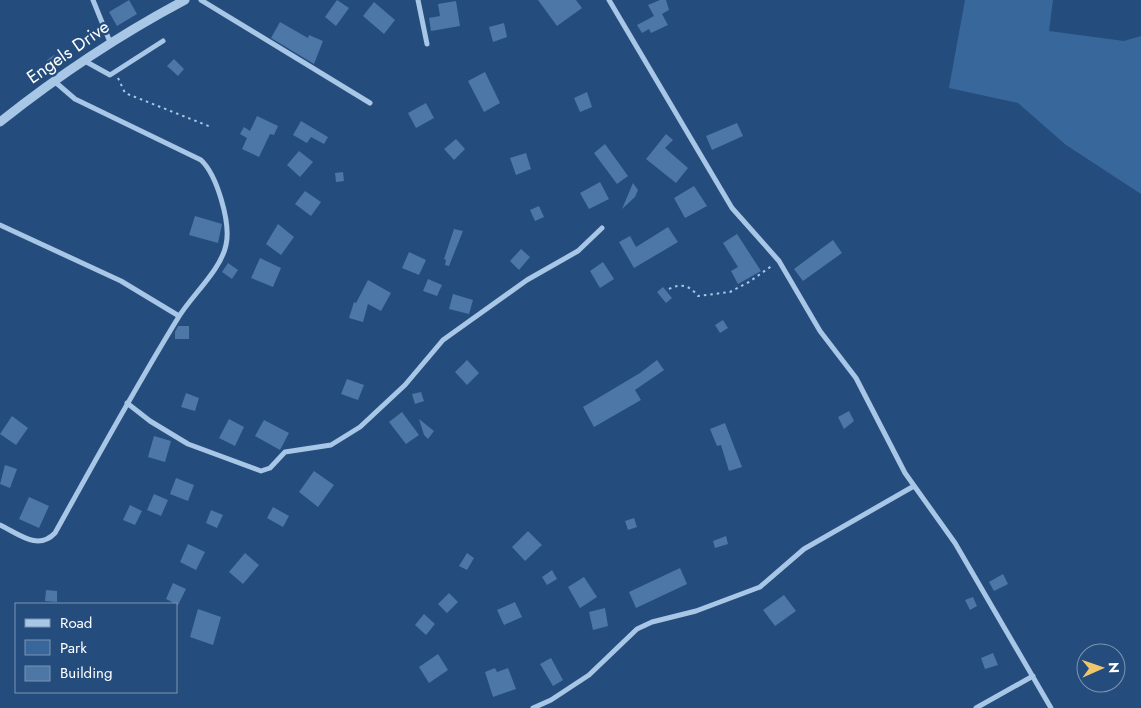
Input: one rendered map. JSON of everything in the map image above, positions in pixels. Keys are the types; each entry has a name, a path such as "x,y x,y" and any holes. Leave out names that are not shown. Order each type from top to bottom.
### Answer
{"street":[{"path":"93,0 110,42"},
{"name":"Engels Drive","path":"0,122 83,59 185,0"},
{"path":"201,0 370,103"},
{"path":"418,0 427,44"},
{"path":"609,0 732,208 779,260 820,331 856,378 905,473 955,543 1051,708"},
{"path":"83,59 110,75 163,41"},
{"path":"0,525 38,543 48,540 55,533 127,403 179,316 220,261 226,246 227,232 216,184 208,168 201,160 75,99 53,80"},
{"path":"0,225 121,281 179,316"},
{"path":"127,403 150,421 188,444 261,471 270,468 285,452 331,446 360,427 405,385 443,340 527,280 578,251 602,228"},
{"path":"533,708 550,700 589,675 637,629 652,622 696,611 760,587 804,549 914,486"},
{"path":"976,708 1033,676"}],"path":[{"path":"115,72 125,92 211,127"},
{"path":"669,289 678,285 684,285 693,290 698,296 730,292 749,282 779,260"}],"green space":[{"path":"965,0 1053,0 1049,31 1124,41 1141,36 1141,194 1066,145 1018,103 949,88"}],"building":[{"path":"129,0 137,14 117,26 109,12"},
{"path":"337,0 349,8 336,26 325,17"},
{"path":"538,0 576,0 582,8 557,26"},
{"path":"660,0 666,0 669,10 662,14 668,25 651,33 649,29 642,33 637,25 654,16 648,5"},
{"path":"456,1 460,26 431,31 429,18 440,16 438,4"},
{"path":"374,2 395,20 384,34 363,16"},
{"path":"280,22 308,38 309,35 323,41 314,64 271,38"},
{"path":"504,23 507,37 493,42 489,27"},
{"path":"54,55 59,61 52,66 47,60"},
{"path":"174,59 184,69 178,76 167,66"},
{"path":"485,72 500,103 484,112 468,81"},
{"path":"587,92 592,107 580,112 574,98"},
{"path":"426,103 434,118 416,128 408,113"},
{"path":"257,116 278,126 274,135 270,134 259,157 242,149 247,138 240,134 244,127 250,131"},
{"path":"301,121 328,137 324,144 311,137 307,143 293,135"},
{"path":"737,123 743,136 712,150 706,136"},
{"path":"666,134 673,140 665,148 688,168 676,183 646,159"},
{"path":"456,139 465,149 454,160 444,149"},
{"path":"605,144 628,176 617,184 594,153"},
{"path":"299,151 313,162 300,177 287,165"},
{"path":"526,153 531,169 516,175 510,158"},
{"path":"343,172 344,181 336,182 335,173"},
{"path":"600,182 609,199 589,209 580,193"},
{"path":"633,183 638,190 635,197 622,209"},
{"path":"694,186 707,206 685,218 674,198"},
{"path":"305,191 321,202 311,216 295,204"},
{"path":"539,206 544,217 535,221 530,210"},
{"path":"195,216 222,224 218,243 189,235"},
{"path":"278,224 294,237 281,255 266,244"},
{"path":"668,227 678,242 634,268 619,242 630,236 636,247"},
{"path":"454,229 463,231 449,266 445,265 446,260 444,259"},
{"path":"737,234 761,271 738,284 731,271 738,267 723,243"},
{"path":"833,240 842,253 803,281 794,269"},
{"path":"521,249 530,257 519,270 510,261"},
{"path":"409,252 426,260 419,275 402,268"},
{"path":"260,258 281,268 273,287 251,278"},
{"path":"603,262 614,279 600,288 590,271"},
{"path":"228,263 238,270 232,279 222,272"},
{"path":"428,279 442,285 437,296 423,291"},
{"path":"368,280 391,293 381,311 368,304 363,322 349,318 354,302 356,303"},
{"path":"663,287 672,298 666,303 657,292"},
{"path":"453,294 473,300 469,314 449,309"},
{"path":"723,320 728,328 720,333 715,325"},
{"path":"178,326 189,326 189,339 175,339 175,332"},
{"path":"467,360 479,373 467,385 455,372"},
{"path":"657,360 664,370 635,390 641,400 594,427 583,407 640,373"},
{"path":"347,379 364,385 358,400 341,394"},
{"path":"421,392 424,401 415,404 412,394"},
{"path":"186,393 199,398 195,411 181,407"},
{"path":"849,411 854,421 844,429 838,417"},
{"path":"402,412 419,435 406,444 389,422"},
{"path":"12,416 28,428 16,445 0,434"},
{"path":"229,419 244,427 235,446 219,438"},
{"path":"419,419 434,431 428,439 424,435"},
{"path":"264,420 289,433 280,450 255,436"},
{"path":"725,423 742,467 729,471 721,445 717,446 710,429"},
{"path":"154,436 171,441 165,462 148,457"},
{"path":"5,465 17,469 10,488 0,484"},
{"path":"314,471 334,485 318,507 299,492"},
{"path":"176,478 194,485 188,501 170,494"},
{"path":"154,494 168,500 161,516 147,510"},
{"path":"29,497 49,506 39,528 19,519"},
{"path":"130,505 142,511 135,525 123,520"},
{"path":"273,507 289,516 283,527 267,518"},
{"path":"211,510 223,515 217,528 206,523"},
{"path":"634,518 637,527 628,530 625,521"},
{"path":"528,531 542,545 525,561 512,547"},
{"path":"726,536 728,544 715,548 713,541"},
{"path":"188,544 205,552 196,570 180,562"},
{"path":"245,553 259,565 243,584 229,572"},
{"path":"467,553 474,558 467,570 459,566"},
{"path":"680,568 687,584 636,608 629,592"},
{"path":"552,570 557,579 547,585 542,577"},
{"path":"1003,574 1008,584 994,591 989,582"},
{"path":"584,577 597,597 580,608 568,587"},
{"path":"173,583 186,589 178,605 178,603 166,599"},
{"path":"46,590 57,591 57,602 45,601"},
{"path":"449,593 458,602 447,613 438,604"},
{"path":"784,595 796,611 775,626 763,610"},
{"path":"973,597 977,606 970,610 965,600"},
{"path":"515,602 522,617 504,625 497,610"},
{"path":"605,608 608,626 593,630 589,612"},
{"path":"198,609 221,617 213,645 190,637"},
{"path":"424,614 435,624 426,635 415,625"},
{"path":"993,653 998,665 985,669 981,658"},
{"path":"438,654 448,670 429,683 419,667"},
{"path":"551,658 563,680 553,686 540,664"},
{"path":"495,668 497,672 508,668 516,689 493,697 485,672"}]}
